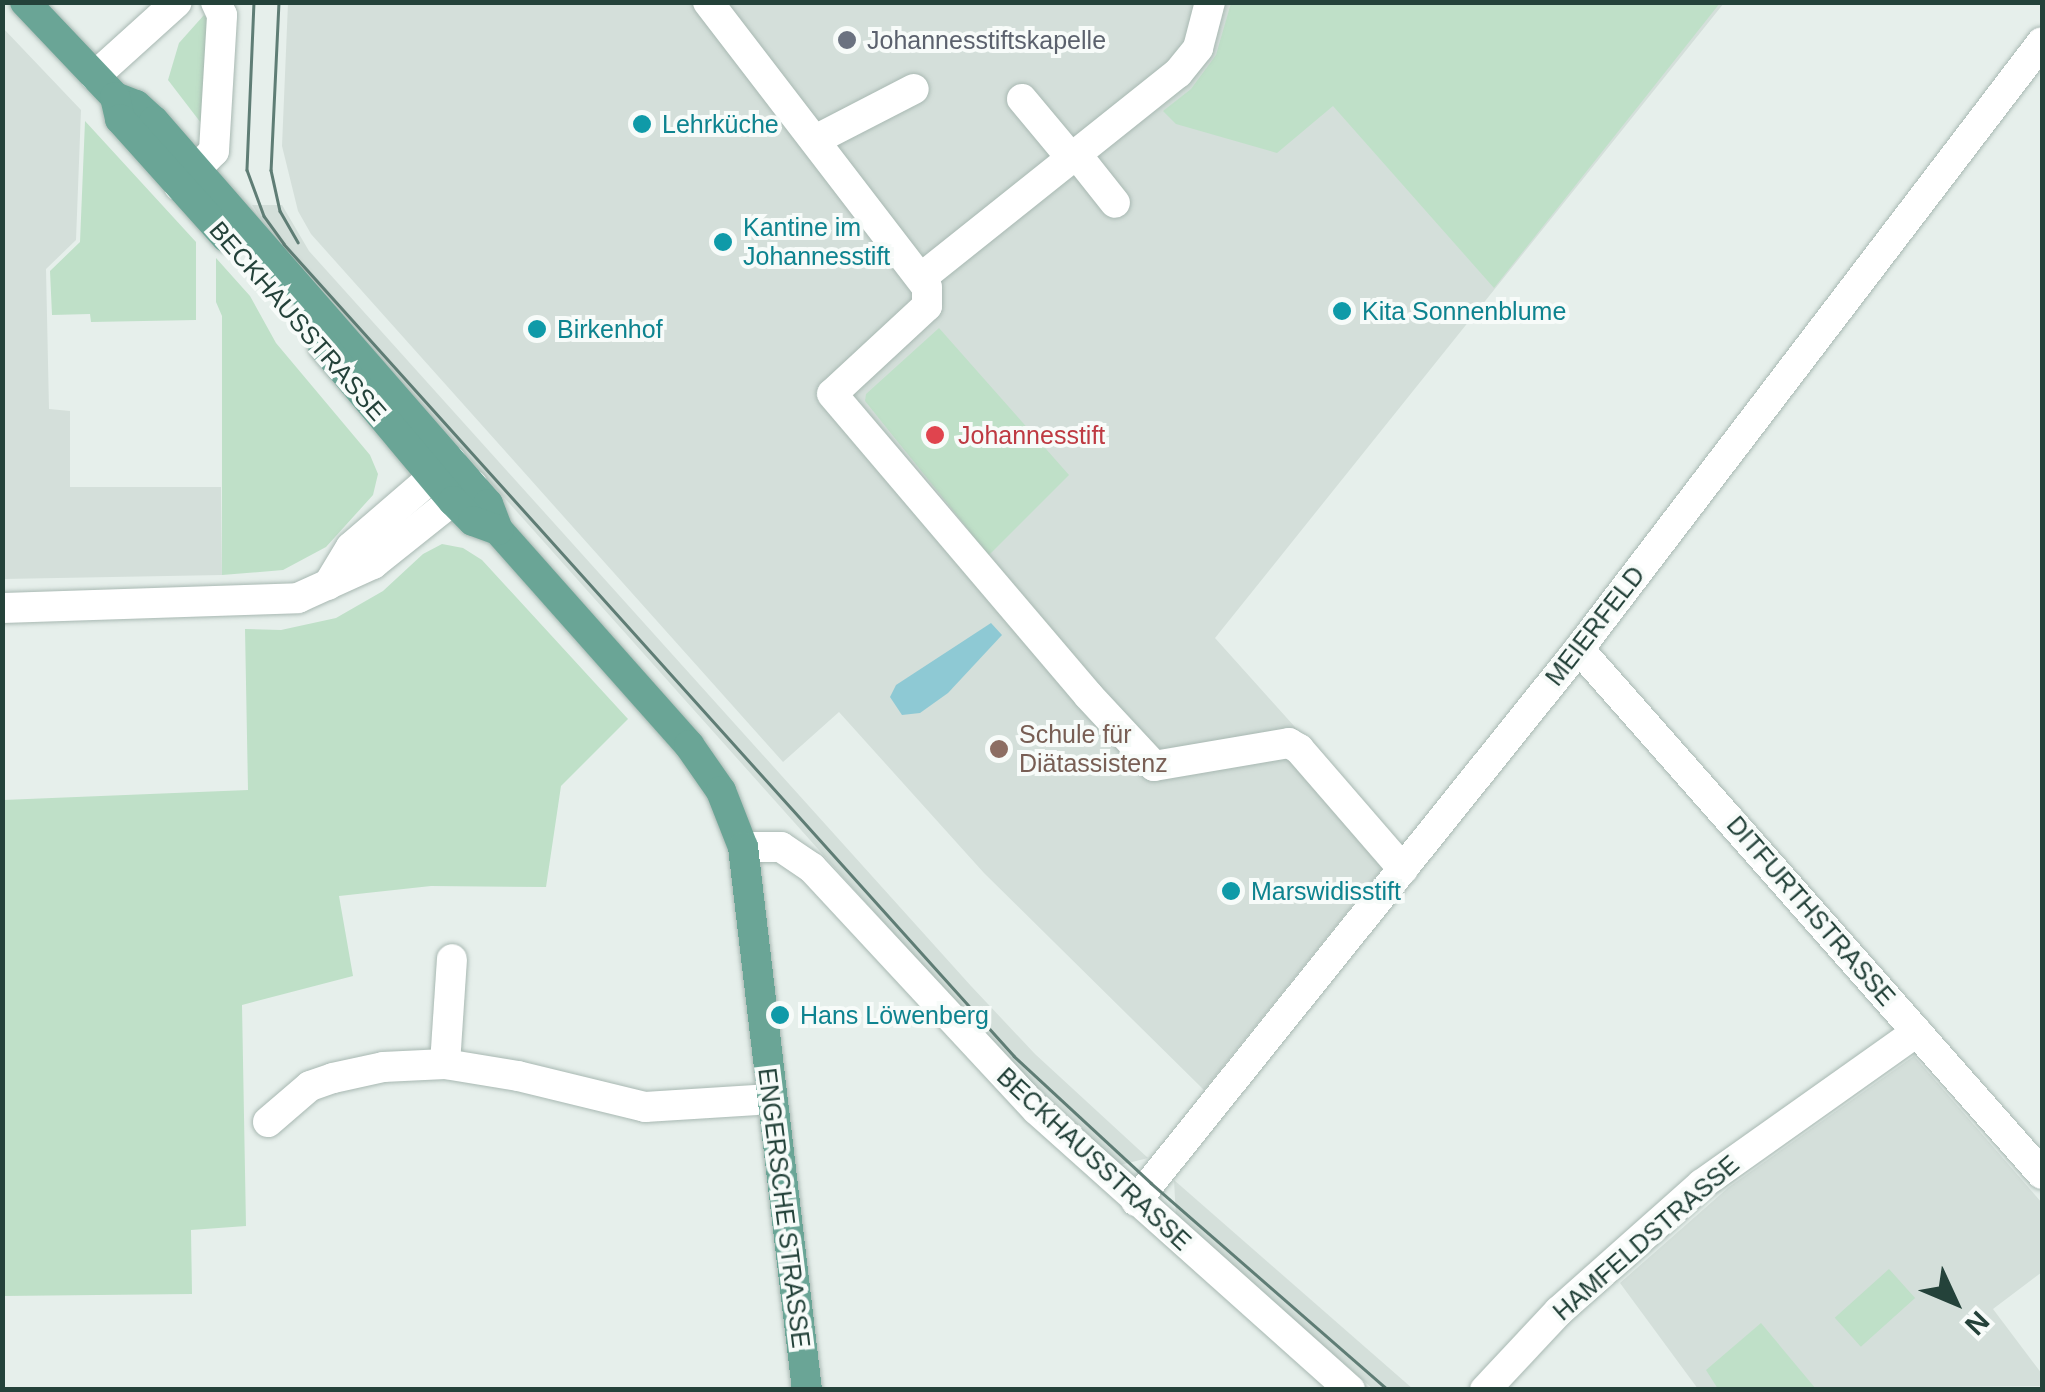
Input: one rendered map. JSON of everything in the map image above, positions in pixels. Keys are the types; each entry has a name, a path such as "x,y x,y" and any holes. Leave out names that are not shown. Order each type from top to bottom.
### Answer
{"main road":[{"name":"BECKHAUSSTRASSE","path":"25,2 105,86 120,119 187,178 441,468 462,493 473,521 498,530 689,745 721,791 743,848"},
{"name":"ENGERSCHE STRASSE","path":"743,848 806,1390"}],"street":[{"path":"105,86 176,2"},
{"path":"187,178 214,151 222,14 216,2"},
{"path":"708,2 928,287 926,306 832,394 1088,695 1154,766 1288,743 1299,748 1403,870"},
{"path":"920,278 1178,73 1198,48 1210,2"},
{"name":"MEIERFELD","path":"1136,1201 1579,649 2042,42"},
{"path":"815,140 914,89"},
{"path":"1022,98 1115,203"},
{"path":"328,585 351,547 441,468"},
{"path":"2,608 278,602 373,564 462,493"},
{"name":"DITFURTHSTRASSE","path":"1579,649 2042,1174"},
{"name":"BECKHAUSSTRASSE","path":"743,848 781,847 812,868 998,1071 1136,1201 1350,1390"},
{"path":"445,1064 452,959"},
{"name":"HAMFELDSTRASSE","path":"1486,1390 1560,1311 1702,1184 1917,1032"},
{"path":"268,1122 310,1086 333,1078 383,1067 445,1064 518,1076 646,1107 771,1098"}],"shaded area":[{"name":"Johannesstift","path":"288,3 1724,3 1215,638 1401,845 1204,1090 984,873 839,712 783,762 311,234 298,211 282,146"},
{"path":"2,27 81,110 76,240 46,269 49,409 70,411 70,487 221,487 222,575 3,579"},
{"path":"252,205 282,205 309,251 971,986 1035,1054 1148,1158 1120,1165 1018,1073 277,243"},
{"path":"1914,1056 2042,1203 2042,1272 1993,1309 2042,1374 2042,1386 1698,1389 1620,1283 1729,1187"},
{"path":"1174,1180 1413,1389 1373,1389 1176,1217"}],"green space":[{"path":"1231,2 1720,3 1494,288 1333,106 1277,153 1176,124 1163,111 1191,89 1216,55"},
{"path":"204,15 209,20 201,123 168,80 179,43"},
{"path":"85,121 196,242 196,320 91,322 90,314 52,315 50,271 80,242"},
{"path":"216,258 250,296 276,343 370,455 378,474 373,495 326,547 283,570 222,575 222,316 216,302"},
{"path":"939,328 1069,475 984,560 968,529 865,401 866,394"},
{"path":"442,544 463,548 482,560 628,719 561,786 546,887 431,886 339,896 353,976 242,1005 246,1226 191,1230 192,1294 3,1296 3,800 248,790 245,629 281,630 336,618 383,591 423,554"},
{"path":"1889,1269 1915,1298 1861,1347 1835,1318"},
{"path":"1761,1323 1816,1389 1718,1389 1706,1370"}],"water":[{"path":"991,623 1002,635 948,693 920,713 902,715 890,697 896,685"}],"tram line":[{"path":"254,2 247,170 264,216 284,244 1014,1056 1151,1183 1388,1390"},
{"path":"279,2 271,170 280,211 298,242"}],"place":[{"name":"Johannesstiftskapelle","path":"847,40"},
{"name":"Lehrküche","path":"642,124"},
{"name":"Kantine im Johannesstift","path":"723,242"},
{"name":"Kita Sonnenblume","path":"1342,311"},
{"name":"Birkenhof","path":"537,329"},
{"name":"Johannesstift","path":"935,435"},
{"name":"Schule für Diätassistenz","path":"999,749"},
{"name":"Marswidisstift","path":"1231,891"},
{"name":"Hans Löwenberg","path":"780,1015"}]}
